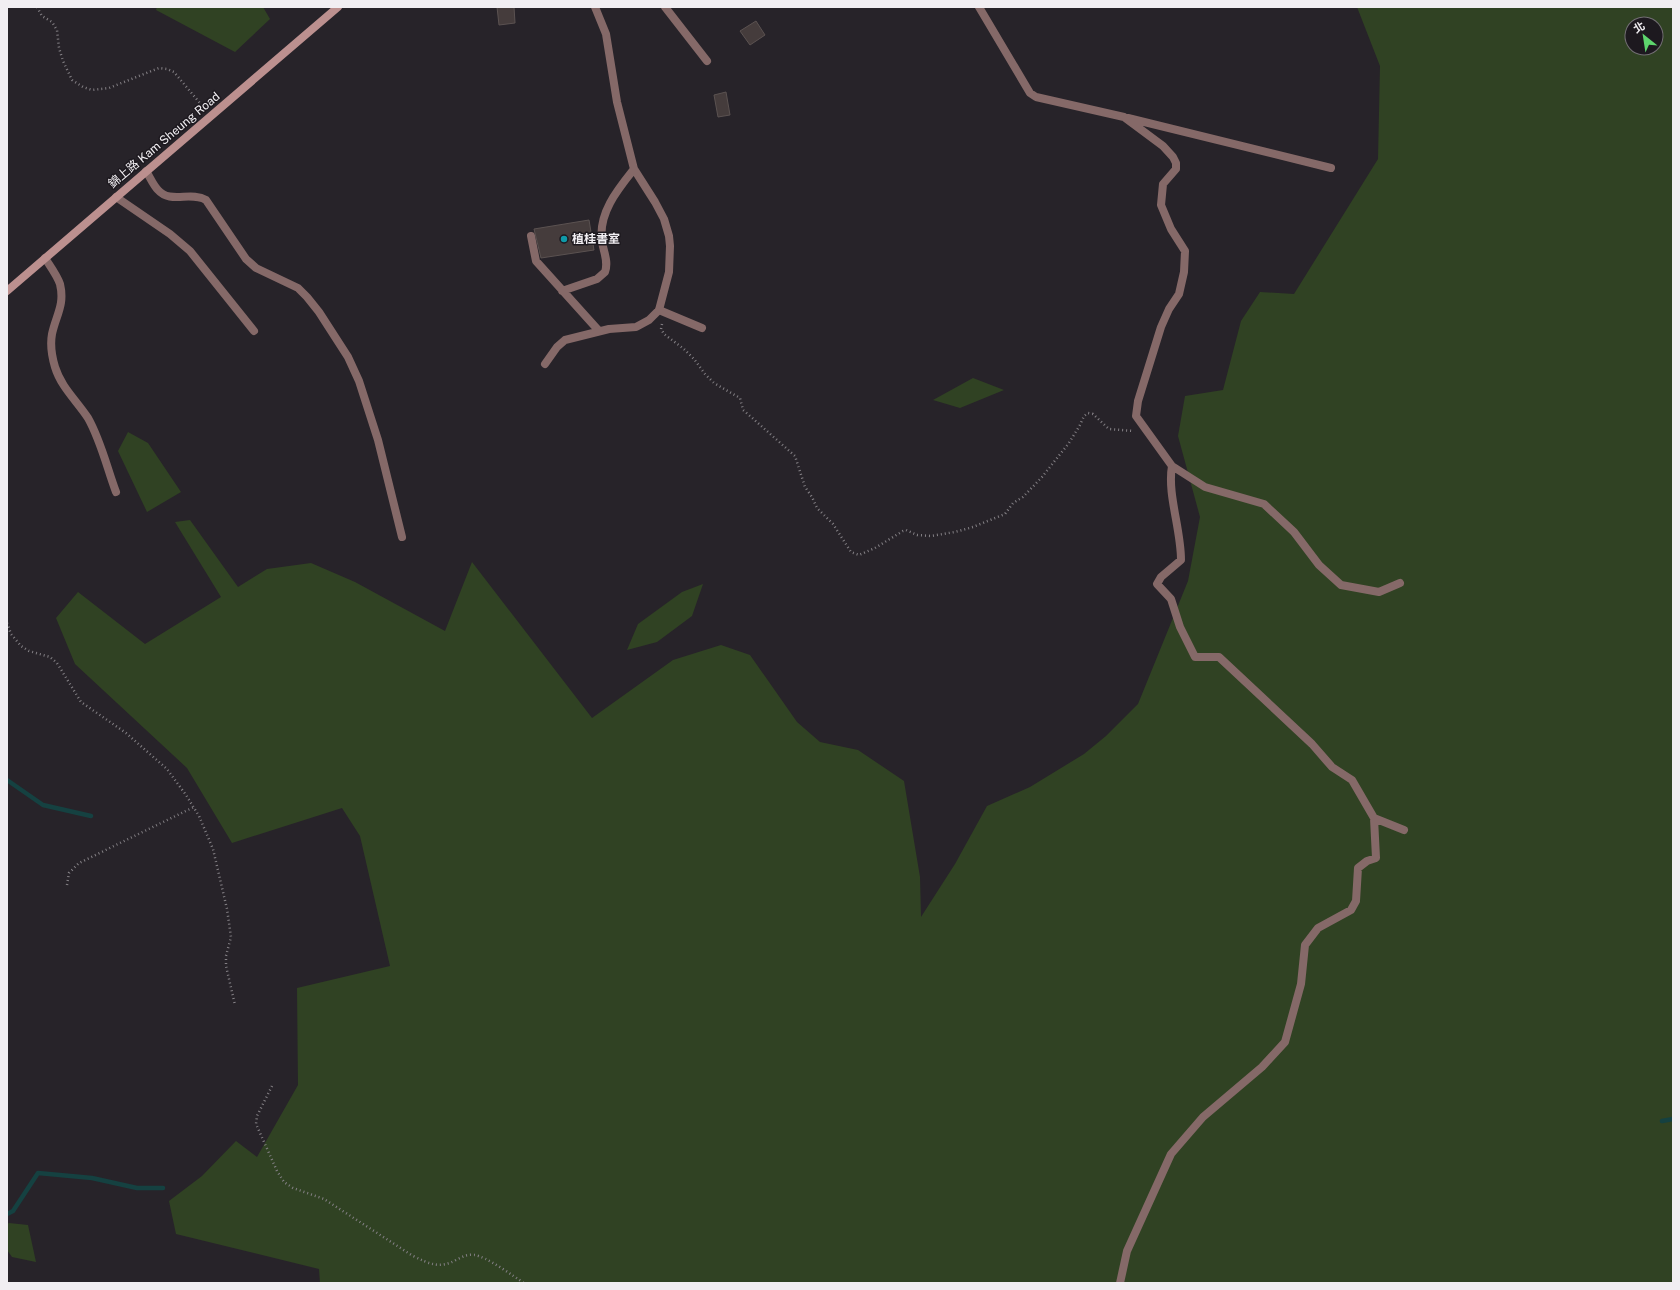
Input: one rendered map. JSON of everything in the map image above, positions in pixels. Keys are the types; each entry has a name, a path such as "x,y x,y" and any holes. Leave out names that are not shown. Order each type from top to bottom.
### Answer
{"main road":[{"name":"錦上路 Kam Sheung Road","path":"7,291 335,8"}],"street":[{"path":"545,364 557,347 565,340 599,331 636,327 649,320 661,310 668,272 670,246 669,236 664,218 634,169 617,102 606,34 595,7"},
{"path":"665,7 707,61"},
{"path":"980,7 1030,93 1036,97 1331,168"},
{"path":"1124,117 1163,146 1176,163 1176,169 1164,184 1161,205 1171,229 1185,251 1184,272 1179,294 1169,309 1161,327 1138,401 1136,416 1172,466 1205,487 1264,504 1294,532 1320,565 1341,585 1379,592 1400,583"},
{"path":"562,291 597,279 605,272 607,264 602,240 606,209 620,186 634,169"},
{"path":"146,171 158,190 164,195 173,197 192,196 200,197 206,200 246,258 256,268 298,288 319,312 348,356 359,381 378,440 402,537"},
{"path":"116,196 170,234 190,252 254,332"},
{"path":"530,236 536,261 599,331"},
{"path":"45,258 60,283 62,296 61,308 52,333 51,344 55,367 61,381 87,418 97,438 116,492"},
{"path":"661,310 702,328"},
{"path":"1120,1283 1127,1251 1171,1154 1203,1117 1262,1067 1285,1042 1301,984 1306,945 1318,928 1351,910 1356,901 1358,868 1367,861 1376,858 1374,818 1352,780 1332,767 1312,744 1219,657 1195,657 1180,627 1171,599 1157,584 1161,577 1181,560 1181,544 1170,478 1172,466"},
{"path":"1374,818 1404,830"}],"path":[{"path":"37,7 42,16 52,22 57,30 59,48 72,80 83,87 92,90 109,88 159,68 167,69 174,72 210,116"},
{"path":"661,310 660,327 664,334 684,349 714,383 740,398 744,410 795,456 805,487 817,508 833,524 851,552 854,554 859,555 869,551 904,530 917,535 931,536 974,527 1005,514 1012,503 1023,497 1042,477 1069,443 1086,414 1091,413 1109,429 1135,431 1142,424"},
{"path":"7,623 11,634 21,646 29,651 50,657 57,663 81,702 126,733 167,769 194,808 213,849 228,909 231,937 226,956 226,966 235,1005"},
{"path":"67,884 69,873 79,863 194,808"},
{"path":"272,1086 257,1116 256,1124 277,1171 284,1182 293,1188 324,1199 427,1263 439,1266 449,1264 463,1256 473,1255 482,1257 524,1283"}],"green space":[{"path":"157,7 263,7 270,19 235,52 156,10"},
{"path":"1357,7 1673,7 1673,1283 320,1283 319,1269 176,1234 169,1201 202,1176 236,1141 257,1157 298,1085 297,988 390,966 360,836 342,808 232,843 187,768 75,664 56,618 78,592 145,644 221,597 175,522 190,520 238,587 267,569 311,563 355,582 445,631 472,562 592,718 673,660 721,645 750,655 797,722 820,742 858,750 904,781 920,877 921,917 955,864 987,806 1030,787 1084,754 1106,736 1138,704 1188,581 1200,517 1178,436 1185,396 1223,390 1241,321 1260,292 1294,294 1378,159 1380,66"},
{"path":"973,378 1004,390 960,408 933,400"},
{"path":"128,432 148,443 181,492 147,512 118,451"},
{"path":"703,584 692,616 657,642 627,650 638,624 682,592"},
{"path":"7,1224 28,1225 36,1262 12,1257 7,1250"}],"building":[{"path":"497,7 514,7 515,23 499,25"},
{"path":"756,21 765,35 750,45 740,31"},
{"path":"726,92 730,115 718,117 714,95"},
{"name":"植桂書室","path":"589,220 594,250 541,258 534,229"}],"waterway":[{"path":"7,780 43,805 91,816"},
{"path":"1662,1121 1673,1119"},
{"path":"7,1214 13,1211 38,1173 92,1178 137,1188 163,1188"}],"place":[{"name":"植桂書室","path":"564,239"}]}
